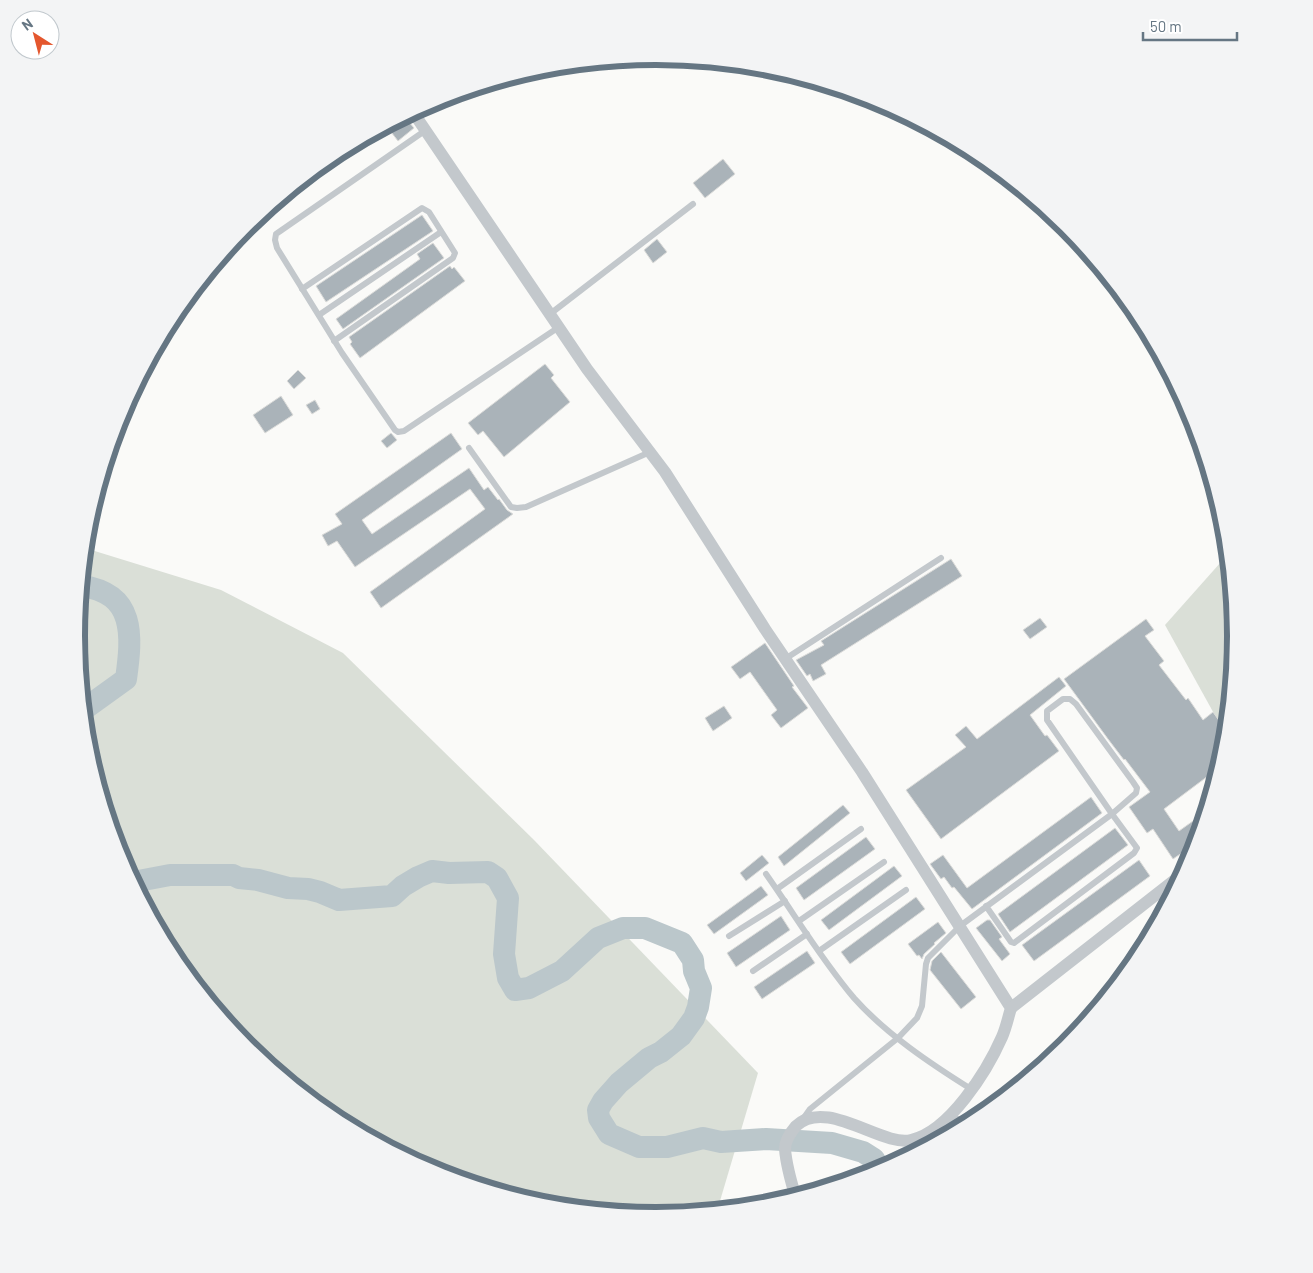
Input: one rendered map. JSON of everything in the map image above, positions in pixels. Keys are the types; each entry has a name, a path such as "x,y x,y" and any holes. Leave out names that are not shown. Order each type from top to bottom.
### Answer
{"street":[{"path":"417,118 587,369 651,452 785,659 867,780 1011,1008"},
{"path":"795,1191 785,1148 789,1134 800,1123 809,1118 823,1118 853,1123 899,1141 910,1140 930,1132 949,1116 985,1070 1002,1036 1011,1008 1172,882"}],"lane":[{"path":"426,130 276,234 277,248 334,341 398,432 404,431 559,327"},
{"path":"550,314 693,204"},
{"path":"302,289 422,208 428,212 455,253 453,258 334,341"},
{"path":"319,315 441,232"},
{"path":"469,448 511,506 517,508 526,507 651,452"},
{"path":"785,659 941,558"},
{"path":"800,1123 810,1109 898,1038 917,1018 922,1006 928,958 960,926 986,906 1112,814 1136,793 1137,788 1076,704 1070,699 1063,698 1046,711 1047,720 1112,814 1136,845 1137,848 1134,853 1014,944 986,906"},
{"path":"777,889 861,829"},
{"path":"799,921 884,862"},
{"path":"766,874 855,999 898,1038 971,1089"},
{"path":"819,951 906,890"},
{"path":"729,936 785,901"},
{"path":"753,971 807,934"},
{"path":"949,1116 961,1120"}],"shaded area":[{"path":"92,550 221,590 343,653 534,840 758,1073 719,1204 694,1207 619,1207 545,1197 509,1189 473,1178 404,1149 339,1112 309,1090 252,1041 203,984 181,954 162,922 144,889 129,855 115,820 104,784 90,711 86,674 85,636 86,599"},
{"path":"1223,560 1227,599 1228,636 1227,674 1221,722 1217,719 1165,625"}],"building":[{"path":"409,122 414,128 398,141 391,131"},
{"path":"723,159 735,174 705,198 693,183"},
{"path":"422,215 433,231 326,302 316,286"},
{"path":"657,239 667,252 653,263 644,250"},
{"path":"433,243 444,258 343,329 336,319 420,259 417,254"},
{"path":"450,266 452,269 454,267 465,281 360,358 350,344 352,342 349,337"},
{"path":"545,364 554,375 551,378 570,402 504,457 483,431 478,435 468,423"},
{"path":"298,370 306,378 294,389 287,381"},
{"path":"281,396 293,415 265,433 253,415"},
{"path":"315,400 320,409 312,414 306,405"},
{"path":"391,433 397,440 387,448 381,441"},
{"path":"451,433 462,449 362,520 372,534 469,468 484,490 488,487 507,510 513,514 381,608 370,592 485,509 470,489 355,567 337,541 328,546 322,535 342,524 335,514"},
{"path":"951,559 962,576 821,665 826,674 813,681 810,674 807,676 796,660 824,645 821,641"},
{"path":"1040,618 1047,627 1030,639 1023,630"},
{"path":"1146,619 1154,630 1145,636 1164,661 1159,665 1186,700 1188,698 1203,720 1213,712 1221,723 1211,774 1164,809 1179,831 1199,817 1186,850 1173,859 1153,829 1147,833 1129,807 1150,792 1064,679"},
{"path":"765,643 794,686 792,687 808,708 781,728 771,715 777,710 750,672 740,679 731,667"},
{"path":"1059,677 1066,686 1030,715 1059,751 941,839 906,790 966,747 955,735 966,726 977,739"},
{"path":"724,706 732,718 713,731 705,718"},
{"path":"1091,797 1102,813 972,909 944,877 941,879 930,864 943,855 967,888"},
{"path":"843,805 850,813 784,866 778,857"},
{"path":"1115,828 1128,845 1010,932 998,914"},
{"path":"866,837 875,849 804,900 796,888"},
{"path":"762,855 769,863 746,881 740,873"},
{"path":"1139,860 1150,876 1034,961 1022,945"},
{"path":"894,866 902,876 829,930 821,920"},
{"path":"761,886 768,895 714,934 707,925"},
{"path":"916,897 925,909 850,964 841,952"},
{"path":"781,916 790,930 736,967 727,953"},
{"path":"990,920 1002,937 999,939 1010,954 1002,961 976,928"},
{"path":"938,922 946,933 934,943 922,959 919,955 917,956 908,944"},
{"path":"807,951 815,963 762,999 754,987"},
{"path":"941,952 976,997 961,1009 930,970 932,961"}],"waterway":[{"path":"87,587 99,590 112,597 121,607 129,633 126,679 89,705"},
{"path":"140,881 170,875 233,875 239,878 258,880 288,888 308,889 339,900 392,896 403,886 432,871 449,873 488,872 497,878 508,898 504,954 508,978 515,990 529,988 562,971 598,938 623,928 645,928 682,943 693,960 694,971 701,988 698,1007 694,1018 681,1036 661,1052 649,1058 619,1083 603,1101 598,1110 599,1118 609,1134 639,1147 667,1147 703,1138 721,1142 766,1139 832,1143 863,1152 874,1159 877,1163"}]}
